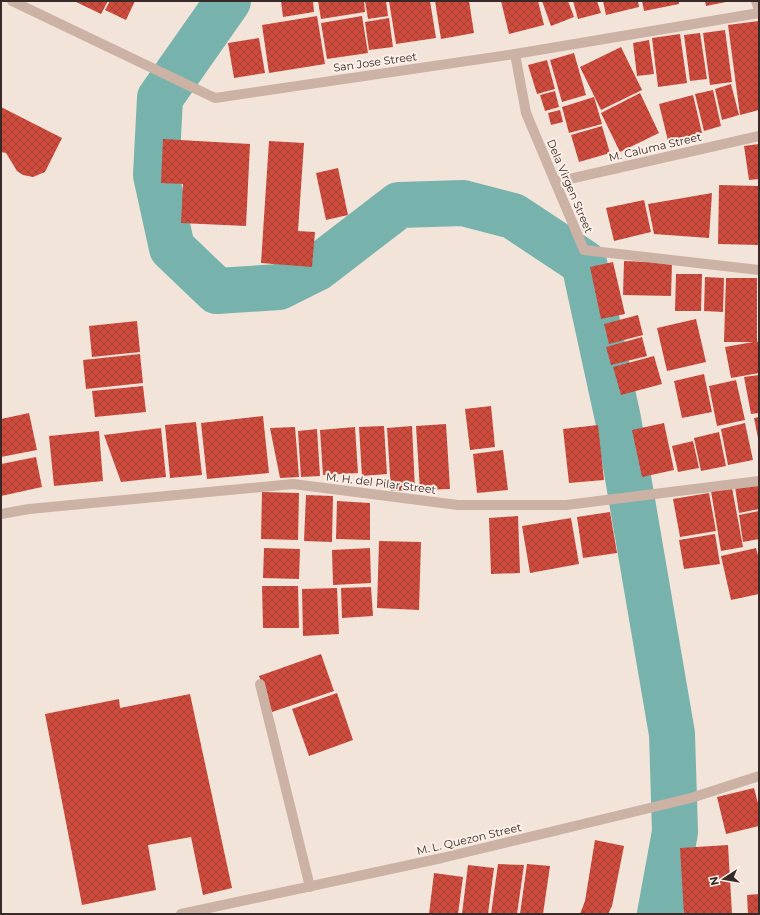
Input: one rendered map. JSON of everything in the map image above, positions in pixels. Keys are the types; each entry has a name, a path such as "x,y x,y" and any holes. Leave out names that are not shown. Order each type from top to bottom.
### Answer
{"street":[{"name":"San Jose Street","path":"12,1 215,98 516,54 759,13"},
{"path":"756,1 759,10"},
{"name":"Dela Virgen Street","path":"516,54 526,113 584,250 759,270"},
{"name":"M. Caluma Street","path":"556,182 759,136"},
{"name":"M. H. del Pilar Street","path":"1,514 29,509 293,484 458,505 566,505 759,481"},
{"path":"260,684 310,887"},
{"name":"M. L. Quezon Street","path":"181,914 442,858 691,798 759,776"}],"building":[{"path":"74,1 108,1 101,14"},
{"path":"110,1 135,1 126,20 105,10"},
{"path":"281,1 313,1 314,12 283,17"},
{"path":"318,1 364,1 365,12 321,19"},
{"path":"365,1 386,1 388,16 368,19"},
{"path":"389,1 430,1 436,38 396,44"},
{"path":"435,1 469,1 474,33 441,39"},
{"path":"501,1 538,1 544,25 509,34"},
{"path":"542,1 568,1 574,17 551,26"},
{"path":"573,1 597,1 601,13 578,19"},
{"path":"603,1 638,1 639,7 606,15"},
{"path":"642,1 679,1 679,4 644,11"},
{"path":"705,1 726,1 726,2 706,6"},
{"path":"317,16 325,64 269,73 262,25"},
{"path":"362,16 368,53 327,59 321,23"},
{"path":"389,18 393,47 369,50 365,22"},
{"path":"759,21 759,110 740,115 728,25"},
{"path":"725,30 732,82 710,85 703,33"},
{"path":"700,33 707,79 690,81 684,35"},
{"path":"680,34 687,83 658,87 652,38"},
{"path":"259,38 265,73 234,78 228,43"},
{"path":"649,40 654,74 637,76 633,43"},
{"path":"621,47 642,90 601,110 580,67"},
{"path":"574,53 586,95 562,102 550,60"},
{"path":"547,60 555,89 537,94 528,65"},
{"path":"731,84 739,115 722,120 715,89"},
{"path":"713,90 721,126 704,131 695,94"},
{"path":"555,91 559,107 545,111 540,95"},
{"path":"640,93 659,133 620,152 601,113"},
{"path":"693,95 702,133 668,141 659,104"},
{"path":"594,97 602,124 569,133 562,107"},
{"path":"1,107 62,138 45,172 33,177 23,175 17,171 6,153 1,152"},
{"path":"560,110 563,122 551,125 548,113"},
{"path":"602,126 610,153 579,162 571,135"},
{"path":"163,139 250,144 246,226 181,223 183,184 161,183"},
{"path":"269,141 304,143 298,231 315,232 312,267 261,263"},
{"path":"759,144 759,179 749,180 744,146"},
{"path":"338,168 348,215 326,220 316,173"},
{"path":"719,185 759,186 759,245 718,244"},
{"path":"712,193 709,238 654,234 648,204"},
{"path":"644,200 651,232 614,241 606,208"},
{"path":"624,261 672,263 671,296 623,295"},
{"path":"613,262 625,314 601,319 590,267"},
{"path":"676,274 702,274 701,311 675,311"},
{"path":"705,277 724,278 723,312 704,311"},
{"path":"726,278 757,278 757,342 759,341 759,373 731,378 725,347 753,342 724,342"},
{"path":"638,315 643,335 609,344 604,324"},
{"path":"696,319 706,362 667,371 657,328"},
{"path":"137,321 140,352 92,357 89,326"},
{"path":"642,337 647,356 611,365 606,347"},
{"path":"140,354 143,383 86,389 83,360"},
{"path":"654,356 662,384 621,395 613,367"},
{"path":"704,374 712,412 682,418 674,381"},
{"path":"759,375 759,413 751,414 744,377"},
{"path":"736,380 745,420 717,426 709,386"},
{"path":"143,386 146,412 95,417 92,391"},
{"path":"491,406 495,447 470,450 465,409"},
{"path":"29,413 37,450 1,457 1,419"},
{"path":"263,416 269,473 207,479 201,423"},
{"path":"759,417 759,438 758,438 754,418"},
{"path":"196,422 202,475 170,478 165,425"},
{"path":"664,423 674,470 642,477 632,430"},
{"path":"745,423 753,460 728,465 721,429"},
{"path":"446,424 450,489 420,490 416,426"},
{"path":"598,425 604,480 569,483 563,429"},
{"path":"384,426 387,474 362,476 359,427"},
{"path":"412,426 415,490 391,491 387,428"},
{"path":"295,427 299,477 280,478 270,428"},
{"path":"355,427 358,473 323,475 320,430"},
{"path":"161,428 166,477 121,482 104,435"},
{"path":"317,429 320,476 301,477 298,431"},
{"path":"99,431 103,481 54,486 49,436"},
{"path":"719,432 726,466 701,471 694,438"},
{"path":"693,441 699,468 678,472 672,446"},
{"path":"503,450 508,490 477,493 473,454"},
{"path":"36,457 42,487 1,496 1,464"},
{"path":"759,483 759,509 739,513 735,487"},
{"path":"732,488 743,547 721,551 711,491"},
{"path":"262,492 299,493 298,540 261,539"},
{"path":"709,493 716,531 680,537 673,499"},
{"path":"306,495 333,496 332,542 304,541"},
{"path":"337,501 370,503 370,540 336,539"},
{"path":"759,511 759,539 743,542 739,515"},
{"path":"610,512 617,553 583,558 577,517"},
{"path":"518,516 520,573 491,574 489,518"},
{"path":"571,518 579,564 530,573 522,526"},
{"path":"715,534 720,564 684,569 679,540"},
{"path":"379,541 421,542 419,610 377,608"},
{"path":"264,548 300,549 299,579 263,578"},
{"path":"370,548 371,583 333,585 332,550"},
{"path":"756,548 759,559 759,594 731,600 721,556"},
{"path":"262,586 298,586 299,628 263,628"},
{"path":"371,587 373,616 342,618 341,588"},
{"path":"337,588 339,634 303,636 302,589"},
{"path":"321,654 334,691 272,712 259,676"},
{"path":"337,693 353,740 309,756 292,709"},
{"path":"190,694 232,888 203,895 191,837 148,845 156,890 82,905 45,714 119,699 120,708"},
{"path":"754,788 759,807 759,826 726,834 717,797"},
{"path":"595,840 624,846 612,906 608,914 580,914 585,901"},
{"path":"728,845 732,914 684,914 680,848"},
{"path":"498,864 524,865 517,914 491,914"},
{"path":"527,864 550,866 543,914 520,914"},
{"path":"468,865 494,868 488,914 462,914"},
{"path":"434,873 463,877 458,914 429,914"},
{"path":"759,894 759,914 748,914 747,895"}],"waterway":[{"path":"228,1 160,98 156,175 172,248 217,291 279,287 317,268 399,205 463,203 513,216 584,263 618,419 672,734 675,832 660,914"}]}
